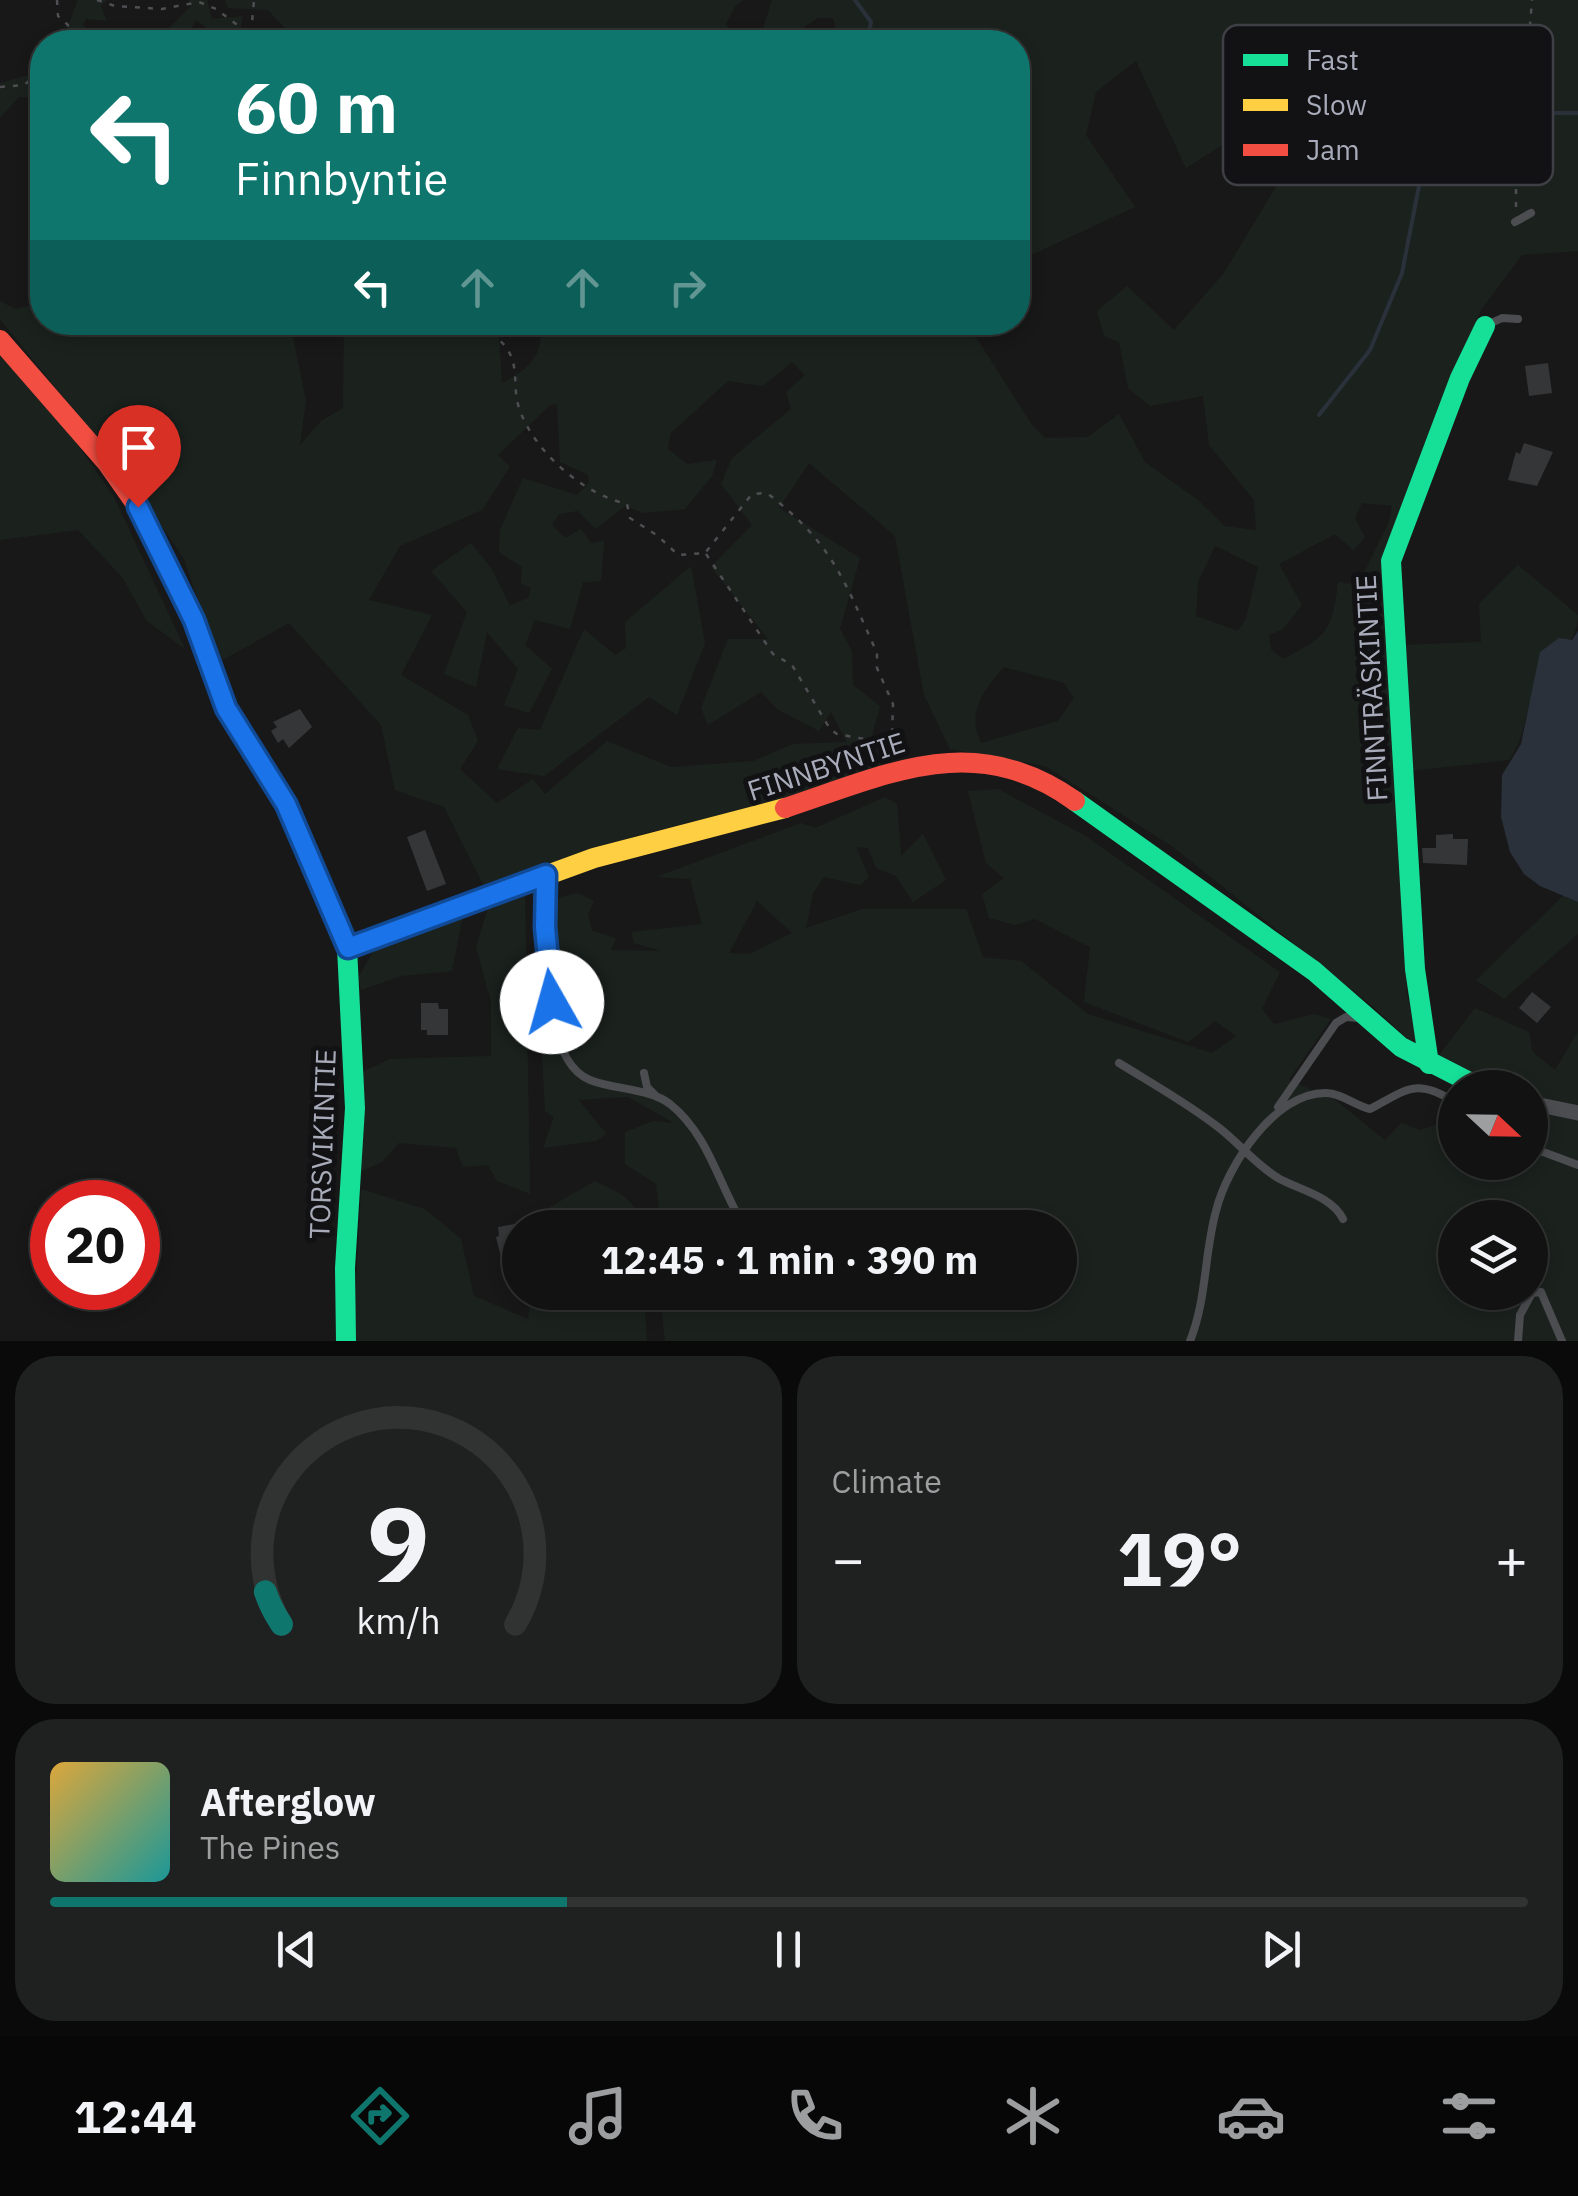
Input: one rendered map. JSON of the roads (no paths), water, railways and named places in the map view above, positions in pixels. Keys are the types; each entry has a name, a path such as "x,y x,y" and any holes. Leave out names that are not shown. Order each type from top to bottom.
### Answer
{"street":[{"name":"FINNTRÄSKINTIE","path":"1429,1064 1415,969 1391,561 1460,378 1486,326"},
{"path":"0,340 107,463 138,507 194,620 226,708 294,821 348,948"},
{"name":"FINNBYNTIE","path":"348,948 594,858 758,817 923,763 972,762 1006,767 1053,785 1261,931 1368,1018 1442,1070"},
{"name":"TORSVIKINTIE","path":"346,1341 355,1108 348,948"},
{"path":"1548,1107 1578,1114"}],"lane":[{"path":"1515,222 1531,213"},
{"path":"1486,326 1502,318 1518,319"},
{"path":"546,875 546,957 556,1035 570,1066 588,1080 657,1096"},
{"path":"1190,1341 1198,1320 1216,1208 1246,1149 1336,1023 1346,1017 1368,1018"},
{"path":"1119,1063 1190,1106 1246,1149 1253,1160 1275,1176 1322,1198 1344,1219"},
{"path":"644,1073 648,1087 702,1139 737,1210"},
{"path":"1273,1114 1298,1098 1330,1093 1370,1108 1405,1088 1418,1086 1438,1095"},
{"path":"1548,1153 1578,1165"},
{"path":"1518,1341 1525,1300 1532,1293 1541,1292 1562,1341"}],"waterway":[{"path":"855,0 871,22 869,30"},
{"path":"1553,114 1578,113"},
{"path":"1319,415 1370,350 1402,273 1419,185"}]}
